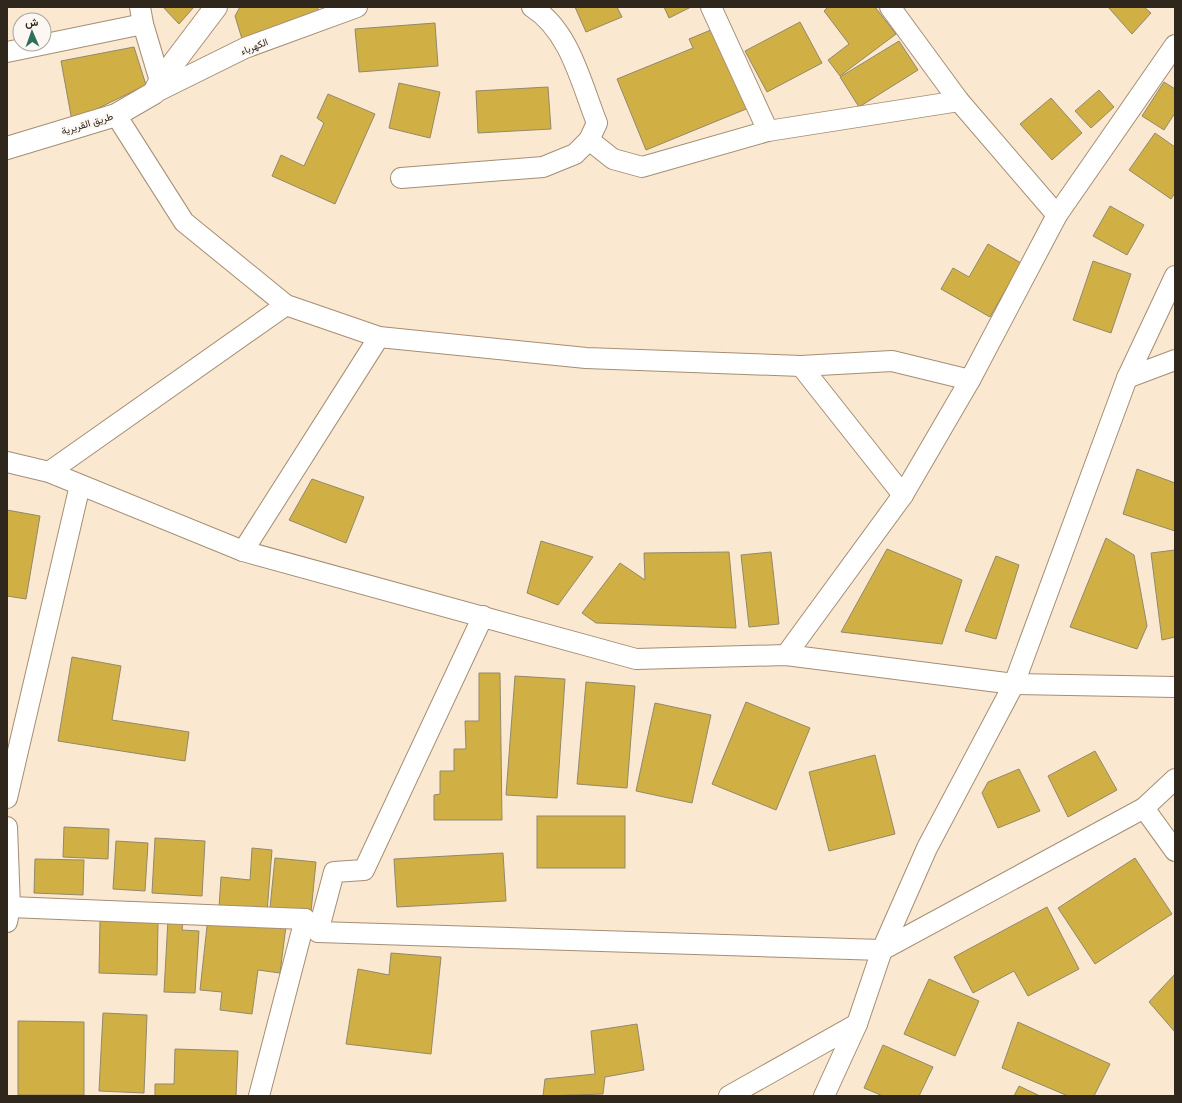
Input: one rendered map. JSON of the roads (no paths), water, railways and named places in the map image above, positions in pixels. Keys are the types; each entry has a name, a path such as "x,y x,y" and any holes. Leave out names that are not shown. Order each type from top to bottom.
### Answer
{"street":[{"name":"طريق القريرية","path":"7,148 116,115 157,87 216,7"},
{"name":"الكهرباء","path":"157,87 245,48 357,7"},
{"path":"401,178 543,167 575,154 589,140 597,123 565,42 543,14 532,7"},
{"path":"711,7 768,131"},
{"path":"890,7 959,101 1057,215"},
{"path":"7,52 142,16 157,87"},
{"path":"786,655 903,495 970,380 1057,215 1172,56"},
{"path":"589,140 613,159 642,167 768,131 959,101"},
{"path":"116,115 184,222 286,305 379,337 586,358 801,366 892,361 970,380"},
{"path":"824,1096 857,1024 882,950 927,848 1014,684 1128,378 1175,276"},
{"path":"49,472 286,305"},
{"path":"243,551 379,337"},
{"path":"1128,378 1175,360"},
{"path":"801,366 903,495"},
{"path":"7,447 12,463 49,472 243,551 636,659 786,655 1014,684 1175,688"},
{"path":"7,798 80,485"},
{"path":"259,1096 311,925 334,872 364,870 483,616"},
{"path":"7,827 8,914 311,925 882,950 1144,808 1175,779"},
{"path":"1144,808 1175,851"},
{"path":"728,1096 857,1024"}]}
